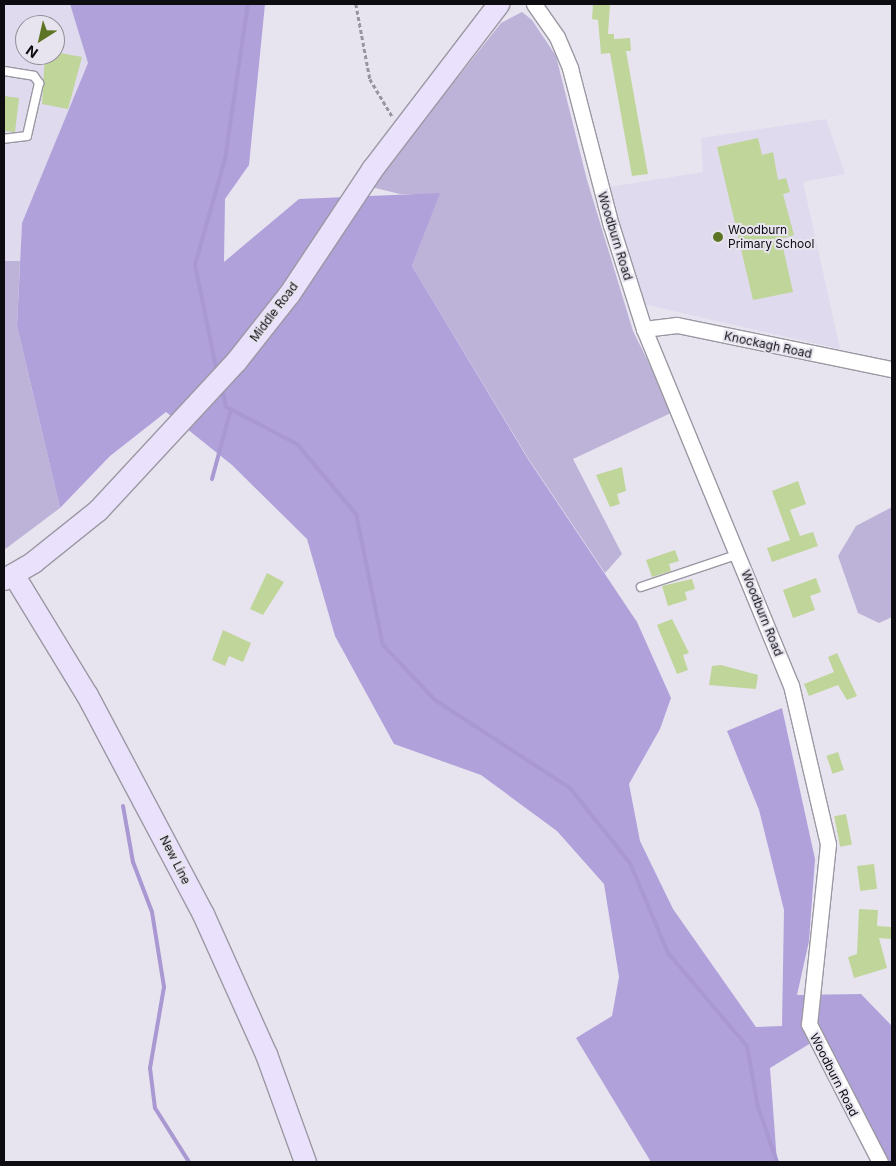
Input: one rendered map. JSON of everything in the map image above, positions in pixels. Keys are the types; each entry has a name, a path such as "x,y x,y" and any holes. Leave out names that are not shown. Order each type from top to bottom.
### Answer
{"main road":[{"name":"Middle Road","path":"8,576 98,510 236,361 290,294 405,125 498,4"},
{"name":"New Line","path":"8,576 88,696 203,914 266,1054 305,1162"}],"street":[{"name":"Woodburn Road","path":"534,4 557,37 570,68 611,225 644,329 739,554 791,685 827,835 827,875 809,1024 880,1162"},
{"name":"Knockagh Road","path":"644,329 677,325 892,369"}],"lane":[{"path":"4,71 34,76 39,83 27,136 4,139"},
{"path":"641,587 739,554"}],"path":[{"path":"356,4 377,96 405,125"}],"shaded area":[{"path":"4,4 70,4 88,63 22,223 20,261 4,261"},
{"path":"70,4 265,4 249,165 225,199 224,262 299,199 440,193 412,266 528,459 637,622 671,698 660,729 629,784 640,841 673,909 756,1027 782,1026 784,910 759,810 727,731 782,708 815,859 809,941 797,995 861,994 892,1026 892,1162 887,1162 819,1038 770,1068 777,1162 651,1162 576,1038 612,1016 619,977 604,884 557,831 481,775 394,744 335,636 307,539 232,465 166,412 110,456 60,508 17,326 22,223 88,63"},
{"path":"522,12 532,20 556,56 587,180 633,331 673,412 573,459 622,554 605,573 528,458 412,266 439,194 400,194 371,187 501,23"},
{"name":"Woodburn Primary School","path":"826,119 845,174 803,182 840,349 643,304 609,187 703,172 701,138"},
{"path":"4,261 20,261 17,326 60,508 4,550"},
{"path":"892,507 892,617 879,623 858,613 838,556 856,526"}],"building":[{"path":"593,4 610,4 608,34 614,34 614,39 630,38 631,51 626,51 648,174 632,176 610,53 601,54 598,20 592,19"},
{"path":"65,54 82,57 68,109 42,104 44,65 65,65"},
{"path":"4,96 19,98 15,132 4,131"},
{"name":"Woodburn Primary School","path":"758,138 762,155 773,152 778,180 786,178 790,192 783,194 794,235 781,239 793,292 753,300 717,147"},
{"path":"622,467 626,491 617,494 620,504 610,507 596,475"},
{"path":"798,481 806,504 790,510 800,536 813,532 818,546 772,562 767,548 790,540 772,491"},
{"path":"675,550 679,561 669,564 671,571 652,577 646,560"},
{"path":"267,573 284,582 263,615 250,609"},
{"path":"816,578 821,592 810,596 815,610 793,618 783,590"},
{"path":"692,579 695,589 685,592 687,600 668,606 662,586"},
{"path":"672,619 689,653 683,655 688,670 677,674 657,625"},
{"path":"223,630 251,643 243,662 229,656 225,666 212,660"},
{"path":"837,653 857,696 847,700 838,685 809,696 804,684 834,672 828,657"},
{"path":"721,665 758,675 756,689 709,685 712,666"},
{"path":"838,752 844,770 832,774 827,756"},
{"path":"846,814 852,844 840,847 834,816"},
{"path":"874,864 877,889 860,891 857,866"},
{"path":"859,909 878,910 877,926 892,927 892,939 879,938 887,968 854,978 848,957 857,954"}],"waterway":[{"path":"217,372 195,265 225,159 248,4"},
{"path":"222,388 226,407 297,444 356,514 383,645 435,700 570,788 630,863 668,953 747,1046 758,1107 777,1162"},
{"path":"212,479 231,409"},
{"path":"123,806 133,862 152,912 164,987 150,1068 155,1108 189,1162"}],"place":[{"name":"Woodburn Primary School","path":"718,237"}]}
